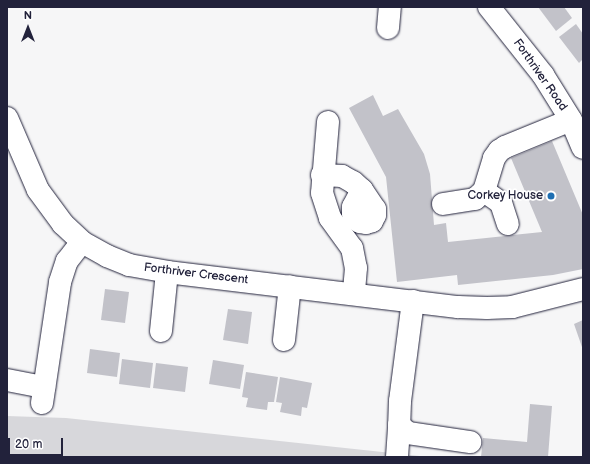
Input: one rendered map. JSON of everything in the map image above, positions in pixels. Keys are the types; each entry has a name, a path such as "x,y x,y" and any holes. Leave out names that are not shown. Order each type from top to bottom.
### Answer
{"street":[{"name":"Forthriver Road","path":"489,7 543,75 570,120 583,148"},
{"name":"Forthriver Crescent","path":"7,118 38,190 64,224 82,242 107,256 129,265 166,272 465,307 512,307 583,289"},
{"path":"443,204 475,199 484,191 494,158 499,151 505,147 570,120"},
{"path":"328,122 322,175 322,193 330,218 352,248 355,258 354,293"},
{"path":"322,175 342,176 353,182 362,190"},
{"path":"484,191 501,203 508,224"},
{"path":"7,380 43,395 60,282 67,261 82,242"},
{"path":"160,331 166,272"},
{"path":"284,340 290,286"},
{"path":"397,457 400,401 413,301"},
{"path":"399,425 408,433 470,442"}],"shaded area":[{"path":"7,416 66,418 429,457 7,457"}],"building":[{"path":"538,7 564,7 572,18 556,31"},
{"path":"576,24 583,34 583,59 579,63 559,37"},
{"name":"Corkey House","path":"373,95 383,116 398,109 424,154 430,174 434,225 446,223 448,242 542,232 511,158 552,141 583,215 583,269 553,275 458,285 457,275 397,282 386,177 349,108"},
{"path":"105,289 129,292 125,323 101,320"},
{"path":"228,309 252,312 248,344 223,340"},
{"path":"583,320 583,350 574,324"},
{"path":"90,349 120,353 117,377 87,373"},
{"path":"122,359 153,363 150,388 119,384"},
{"path":"213,360 244,365 240,389 209,384"},
{"path":"156,363 188,367 185,392 153,388"},
{"path":"246,372 278,377 274,402 268,402 267,410 246,407 248,398 242,397"},
{"path":"280,377 312,383 307,408 302,407 301,416 280,412 282,403 276,402"},
{"path":"530,404 552,406 548,457 481,457 483,438 527,442"}],"place":[{"name":"Corkey House","path":"551,196"}]}
